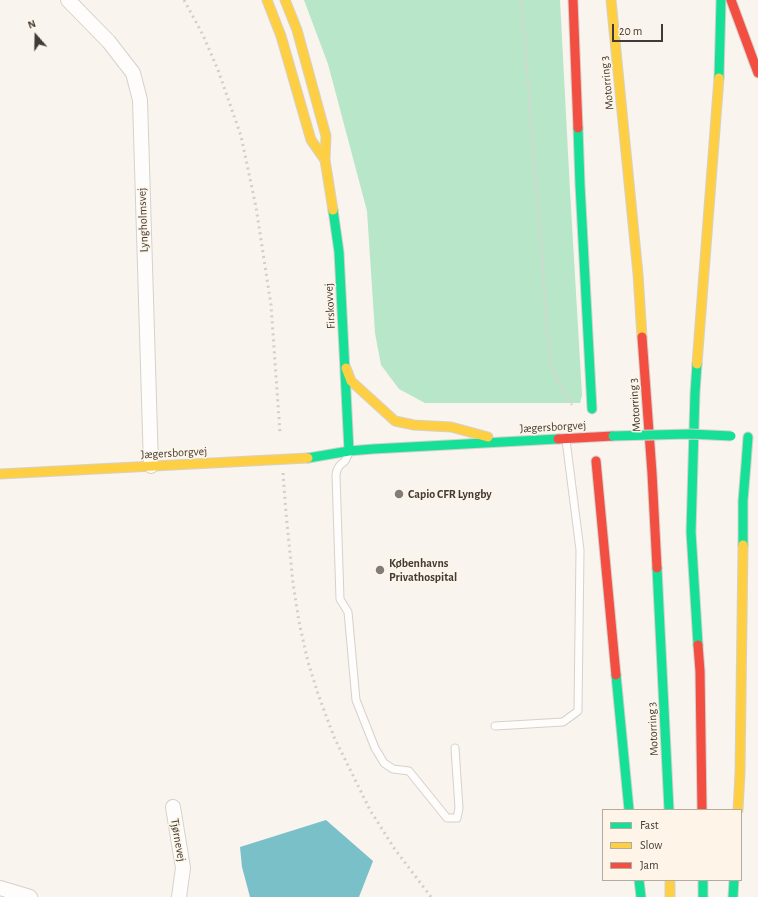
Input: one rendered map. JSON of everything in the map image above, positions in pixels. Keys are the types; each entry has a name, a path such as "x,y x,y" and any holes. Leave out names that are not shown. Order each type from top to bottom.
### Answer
{"main road":[{"name":"Firskovvej","path":"267,0 281,36 311,140 325,160"},
{"name":"Firskovvej","path":"285,0 297,30 326,136 325,160 339,252 349,451"},
{"path":"573,0 580,184 592,413"},
{"name":"Motorring 3","path":"611,0 638,274 652,473 669,809"},
{"path":"702,809 700,671 691,532 695,392 719,78 721,0"},
{"path":"731,0 758,73"},
{"path":"346,368 351,381 395,421 414,425 451,427 501,441"},
{"name":"Jægersborgvej","path":"0,474 151,457 305,459 349,451 565,438 594,440 613,436 690,434 758,438"},
{"path":"738,809 740,773 743,501 748,437"},
{"path":"594,440 629,809"},
{"name":"Jægersborgvej","path":"319,448 349,451"},
{"path":"638,881 641,897"},
{"path":"670,881 670,897"},
{"path":"703,881 703,897"},
{"path":"733,897 734,881"}],"street":[{"name":"Lyngholmsvej","path":"68,0 109,42 133,74 140,100 151,457"},
{"name":"Tjørnevej","path":"173,807 183,868 179,897"},
{"path":"0,888 30,897"}],"lane":[{"path":"496,726 563,722 578,711 580,550 570,466 565,438"},
{"path":"349,451 345,461 337,470 336,483 340,599 348,612 356,700 375,748 384,763 393,769 409,771 447,818 457,818 459,808 454,748"}],"path":[{"path":"520,0 522,6 550,362 557,380 572,405"}],"green space":[{"path":"304,0 560,0 582,395 580,403 425,403 399,389 381,365 375,333 367,211 328,64"}],"water":[{"path":"326,820 373,861 359,897 250,897 242,867 240,847"}],"railway":[{"path":"184,0 203,35 218,70 241,136 256,207 271,305 280,433"},
{"path":"283,473 293,583 299,622 308,662 318,694 334,737 370,810 394,848 431,897"}],"traffic: fast":[{"path":"719,78 721,0"},
{"path":"578,128 592,409"},
{"path":"333,210 339,252 349,451"},
{"path":"697,364 691,532 698,645"},
{"path":"613,436 690,434 731,436"},
{"path":"746,464 748,437"},
{"path":"308,458 349,451 373,449 558,439"},
{"path":"743,545 743,501 746,464"},
{"path":"657,568 669,809"},
{"path":"616,675 629,809"},
{"path":"639,881 641,897"},
{"path":"703,881 703,897"},
{"path":"733,897 734,881"}],"traffic: slow":[{"path":"267,0 281,36 311,140 325,160"},
{"path":"285,0 297,30 326,136 325,160 333,210"},
{"path":"611,0 638,274 642,337"},
{"path":"697,364 719,78"},
{"path":"346,368 351,381 395,421 414,425 451,427 488,437"},
{"path":"0,474 308,458"},
{"path":"738,809 740,773 743,545"},
{"path":"670,881 670,897"}],"traffic: jam":[{"path":"573,0 578,128"},
{"path":"731,0 758,73"},
{"path":"642,337 657,568"},
{"path":"558,439 613,436"},
{"path":"596,461 616,675"},
{"path":"698,645 700,671 702,809"}],"place":[{"name":"Capio CFR Lyngby","path":"399,494"},
{"name":"Københavns Privathospital","path":"380,570"}]}
